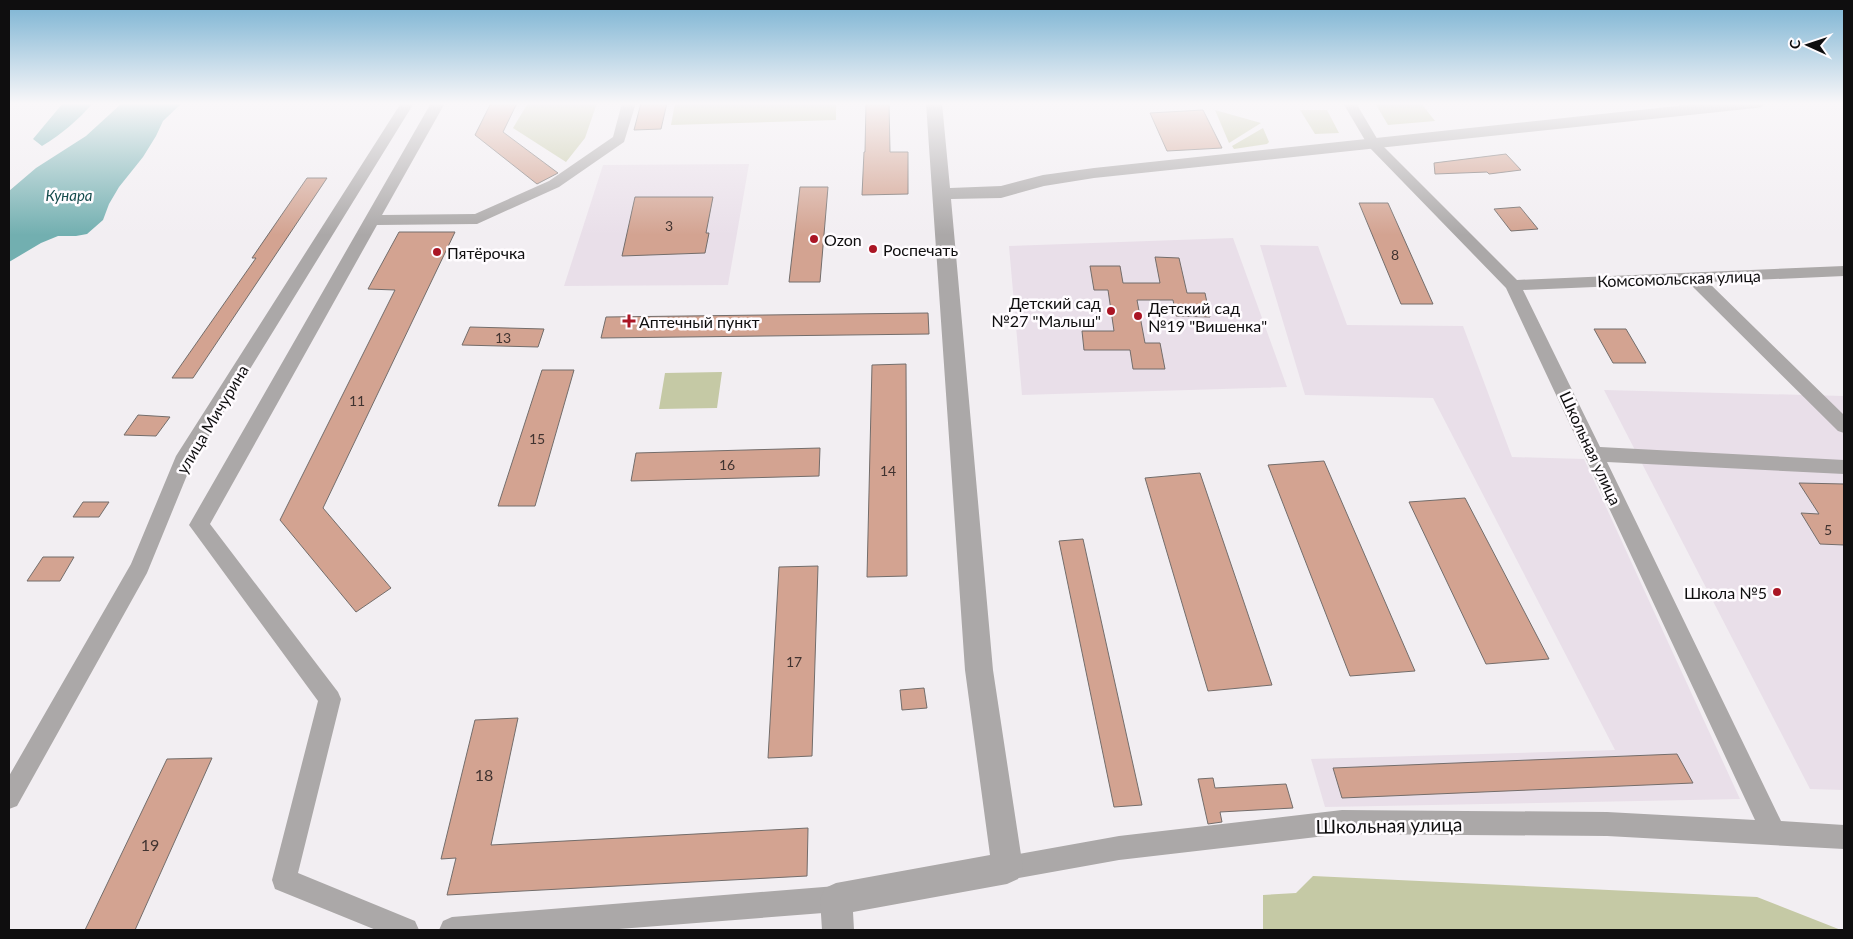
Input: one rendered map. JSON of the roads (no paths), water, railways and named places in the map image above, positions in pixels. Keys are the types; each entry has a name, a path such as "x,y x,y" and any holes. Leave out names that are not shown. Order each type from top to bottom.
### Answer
{"street":[{"name":"улица Мичурина","path":"9,798 140,567 183,461 380,147"},
{"path":"406,930 284,880 330,700 199,525 413,147"},
{"path":"371,220 477,219 554,184 608,147"},
{"path":"452,930 836,899 1007,868 979,670 955,352 937,147"},
{"path":"940,194 1002,192 1043,180 1094,173 1347,147"},
{"name":"Школьная улица","path":"1377,147 1513,285 1774,834"},
{"name":"Комсомольская улица","path":"1513,285 1844,271"},
{"path":"1693,277 1844,426"},
{"path":"1593,454 1844,467"},
{"name":"Школьная улица","path":"1007,868 1119,848 1342,822 1607,824 1844,837"},
{"path":"836,899 838,930"}],"water":[{"name":"Кунара","path":"69,147 149,147 119,187 109,204 103,220 87,234 58,236 41,243 9,262 9,191 36,168"}],"place":[{"name":"Ozon","path":"814,239"},
{"name":"Роспечать","path":"873,249"},
{"name":"Пятёрочка","path":"437,252"},
{"name":"Детский сад №27 \"Малыш\"","path":"1111,311"},
{"name":"Детский сад №19 \"Вишенка\"","path":"1138,316"},
{"name":"Аптечный пункт","path":"629,321"},
{"name":"Школа №5","path":"1777,592"}]}
